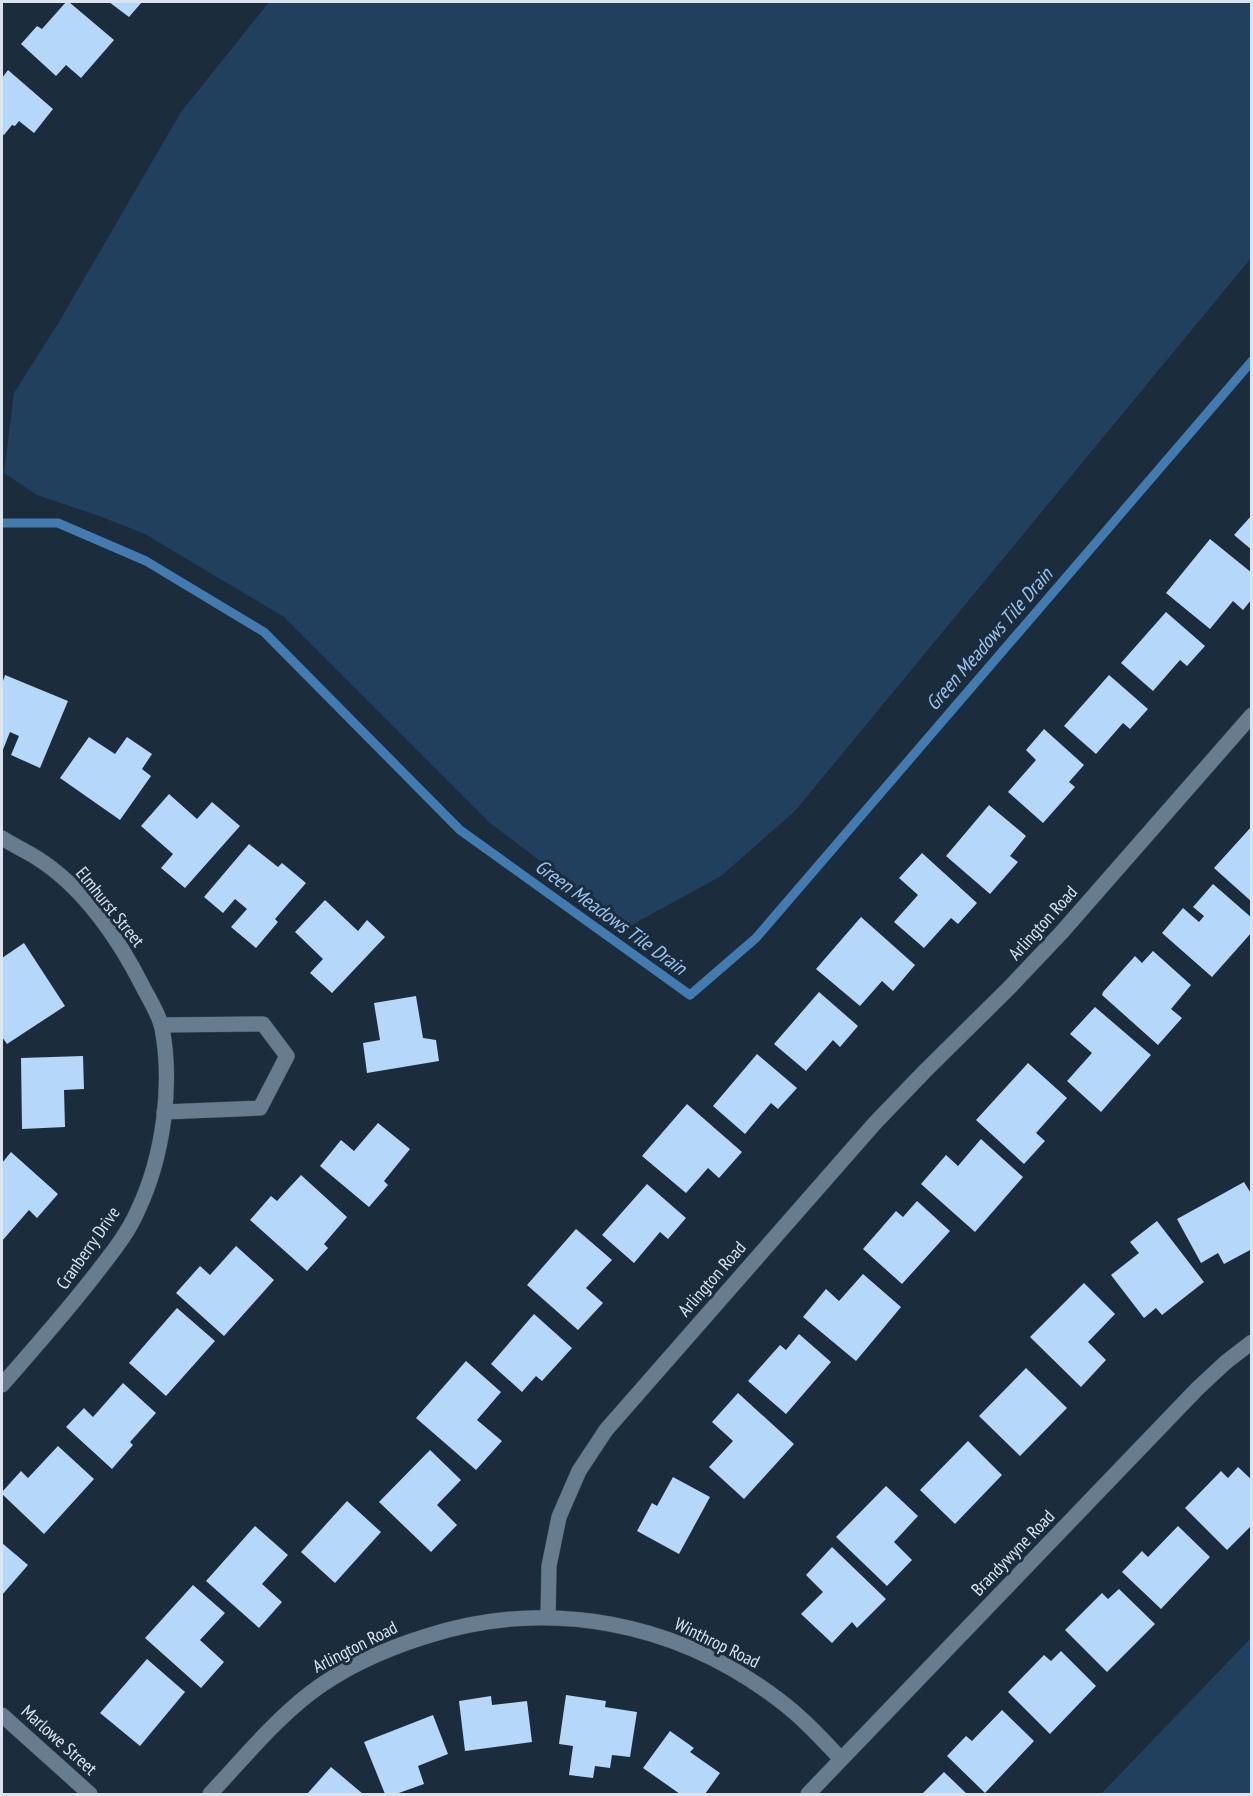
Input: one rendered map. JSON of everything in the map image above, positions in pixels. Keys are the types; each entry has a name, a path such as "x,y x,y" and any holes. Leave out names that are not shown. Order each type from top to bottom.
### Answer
{"street":[{"name":"Arlington Road","path":"210,1794 274,1724 309,1694 338,1674 390,1648 448,1629 494,1620 548,1617 549,1566 559,1517 579,1471 606,1430 875,1123 1062,932 1251,715"},
{"name":"Elmhurst Street","path":"2,838 38,859 79,893 132,964 161,1025"},
{"path":"161,1025 262,1024 287,1056 260,1108 164,1112"},
{"name":"Cranberry Drive","path":"2,1385 79,1296 123,1238 138,1211 151,1179 162,1133 165,1057 161,1025"},
{"name":"Brandywyne Road","path":"808,1794 1197,1389 1251,1342"},
{"name":"Winthrop Road","path":"548,1617 587,1619 633,1628 708,1656 751,1679 781,1701 808,1724 842,1760"},
{"name":"Marlowe Street","path":"2,1715 90,1794"}],"shaded area":[{"path":"269,2 1251,2 1251,258 795,811 721,876 628,927 490,823 284,617 145,534 37,495 4,473 14,393 59,322 181,112"},
{"path":"1251,1638 1251,1794 1101,1794"}],"building":[{"path":"66,2 69,2 114,40 81,78 66,65 56,76 21,44 37,26 42,29"},
{"path":"109,2 142,2 129,17"},
{"path":"8,70 53,109 34,133 19,121 15,126 12,125 4,135 2,134 2,78"},
{"path":"1252,515 1252,550 1234,535"},
{"path":"1210,539 1252,573 1252,599 1243,610 1233,601 1210,629 1166,593"},
{"path":"1166,612 1205,646 1187,666 1180,660 1153,691 1121,663"},
{"path":"5,675 68,701 40,768 11,755 19,736 10,732 2,752 2,684"},
{"path":"1109,675 1148,709 1130,729 1123,723 1096,754 1064,726"},
{"path":"1044,729 1084,765 1069,782 1075,787 1043,823 1008,792 1036,760 1026,750"},
{"path":"89,737 115,754 127,737 152,754 142,769 151,776 120,820 60,778"},
{"path":"169,794 197,819 212,802 240,826 185,888 161,868 173,854 141,826"},
{"path":"989,805 1026,836 1010,856 1018,862 990,894 946,856"},
{"path":"1252,826 1252,902 1214,868"},
{"path":"249,844 278,867 282,863 306,883 275,919 278,922 256,948 231,927 247,909 235,899 223,913 204,897"},
{"path":"922,853 977,903 958,924 951,918 924,948 894,922 918,895 899,878"},
{"path":"1213,884 1252,918 1252,932 1212,977 1162,933 1183,908 1199,922 1204,916 1193,907"},
{"path":"325,900 358,931 367,920 385,937 332,993 310,973 323,959 295,932"},
{"path":"861,917 915,965 893,991 882,981 860,1006 816,969"},
{"path":"24,943 65,1006 7,1044 2,1037 2,958"},
{"path":"1153,951 1191,985 1171,1009 1182,1018 1158,1045 1102,995 1135,956 1142,963"},
{"path":"819,992 858,1026 840,1047 833,1040 806,1071 774,1044"},
{"path":"416,996 423,1038 436,1040 439,1061 367,1073 363,1043 380,1040 374,1003"},
{"path":"1095,1007 1151,1055 1101,1112 1067,1081 1092,1053 1070,1034"},
{"path":"757,1054 797,1088 778,1109 771,1103 745,1134 713,1106"},
{"path":"83,1056 84,1089 64,1090 65,1127 22,1129 21,1058"},
{"path":"1028,1063 1067,1098 1036,1133 1045,1141 1024,1164 976,1120"},
{"path":"687,1104 742,1152 719,1178 708,1168 686,1193 642,1156"},
{"path":"378,1123 410,1149 384,1181 388,1185 369,1207 320,1166 341,1140 354,1151"},
{"path":"981,1139 1023,1177 975,1232 921,1184 946,1155 958,1166"},
{"path":"11,1152 58,1194 37,1218 29,1210 2,1241 2,1163"},
{"path":"301,1175 347,1217 324,1244 328,1248 307,1271 250,1220 271,1196 277,1201"},
{"path":"1244,1182 1252,1195 1252,1249 1224,1264 1218,1253 1201,1263 1177,1219"},
{"path":"647,1184 686,1218 668,1239 660,1232 634,1263 602,1235"},
{"path":"917,1201 950,1231 902,1284 863,1249 896,1211 903,1217"},
{"path":"1157,1221 1204,1282 1162,1315 1156,1308 1144,1318 1111,1275 1139,1253 1130,1242"},
{"path":"576,1229 612,1260 586,1288 603,1303 578,1330 527,1285"},
{"path":"236,1246 274,1280 224,1336 176,1293 200,1266 210,1275"},
{"path":"863,1274 901,1307 856,1361 803,1317 826,1289 839,1301"},
{"path":"1084,1283 1115,1314 1088,1342 1106,1360 1081,1387 1030,1337"},
{"path":"177,1308 215,1341 166,1396 129,1363"},
{"path":"534,1314 572,1348 542,1381 536,1376 522,1392 491,1364"},
{"path":"799,1334 831,1362 786,1414 748,1381 780,1345 786,1350"},
{"path":"466,1361 501,1392 477,1420 502,1441 476,1470 416,1418"},
{"path":"1026,1368 1067,1408 1020,1456 979,1416"},
{"path":"123,1383 156,1413 130,1442 133,1445 112,1469 66,1427 84,1408 93,1417"},
{"path":"738,1393 794,1444 744,1499 709,1467 733,1441 712,1422"},
{"path":"968,1441 1002,1475 955,1524 920,1490"},
{"path":"58,1446 94,1479 44,1534 2,1492 21,1471 28,1478"},
{"path":"430,1450 461,1480 437,1505 457,1525 431,1552 379,1502"},
{"path":"1238,1467 1252,1480 1252,1525 1227,1550 1185,1508 1221,1471 1228,1478"},
{"path":"673,1477 710,1497 679,1554 637,1531 652,1503 657,1506"},
{"path":"886,1486 918,1516 894,1542 912,1560 887,1586 836,1537"},
{"path":"347,1501 381,1532 335,1583 301,1552"},
{"path":"255,1526 288,1555 262,1584 282,1602 259,1628 206,1581"},
{"path":"1178,1526 1210,1557 1161,1609 1122,1572 1142,1551 1148,1557"},
{"path":"2,1543 28,1565 2,1595"},
{"path":"832,1547 886,1599 857,1628 852,1622 832,1643 801,1614 823,1592 806,1575"},
{"path":"193,1585 225,1613 200,1640 224,1662 201,1688 145,1638"},
{"path":"1119,1589 1155,1624 1107,1672 1065,1630 1102,1593 1108,1599"},
{"path":"1061,1651 1096,1686 1050,1734 1008,1692 1044,1655 1051,1661"},
{"path":"147,1659 185,1692 140,1746 100,1713"},
{"path":"566,1695 606,1701 605,1707 637,1712 630,1757 612,1755 610,1768 595,1766 593,1778 569,1775 573,1746 559,1744"},
{"path":"491,1696 492,1705 527,1701 532,1742 465,1751 459,1701"},
{"path":"1002,1710 1034,1741 985,1793 947,1756 966,1736 972,1741"},
{"path":"433,1715 448,1754 418,1766 424,1784 396,1794 385,1794 364,1742"},
{"path":"670,1731 694,1748 690,1752 720,1773 705,1794 680,1794 643,1768"},
{"path":"331,1767 363,1794 307,1794"},
{"path":"944,1772 967,1794 922,1794"}],"waterway":[{"name":"Green Meadows Tile Drain","path":"2,523 58,523 146,561 264,632 460,830 690,995 756,938 1252,361"}]}
